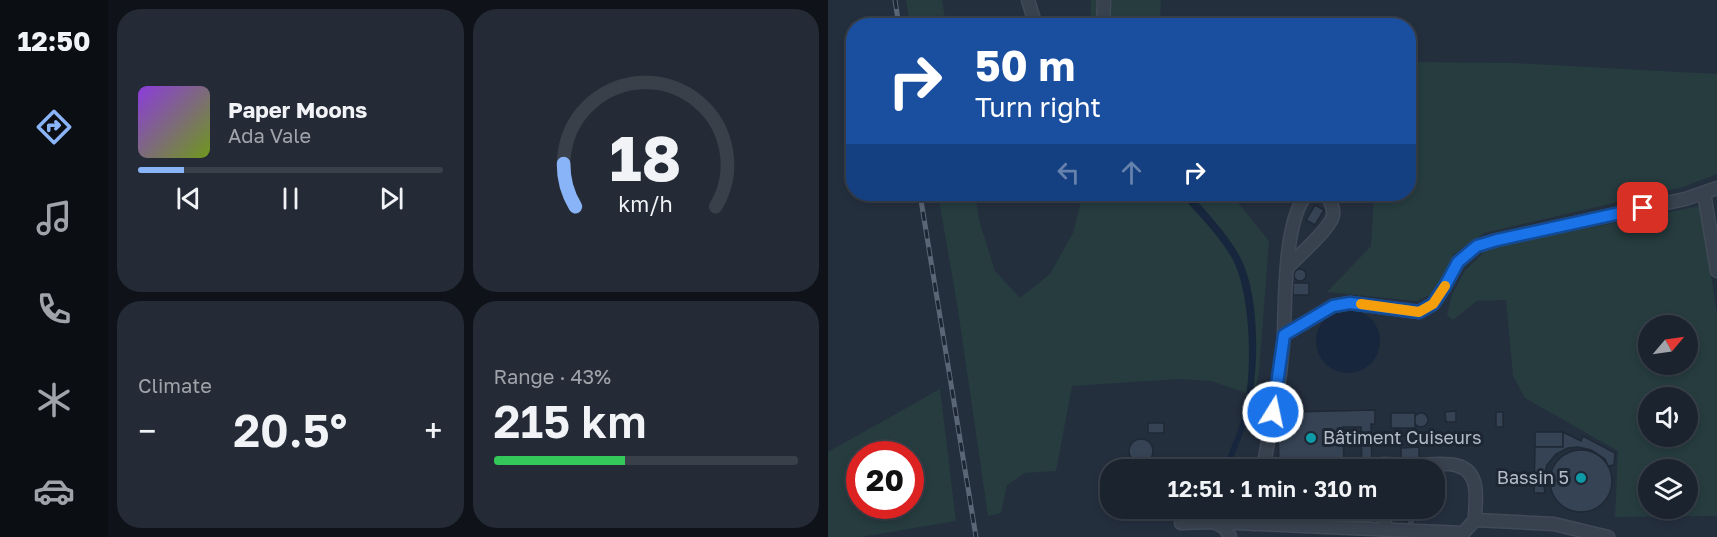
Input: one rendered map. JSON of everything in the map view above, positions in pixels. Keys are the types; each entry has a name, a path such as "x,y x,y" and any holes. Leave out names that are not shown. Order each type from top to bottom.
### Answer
{"street":[{"path":"1028,0 1034,18"},
{"path":"1103,18 1104,0"},
{"path":"1284,335 1333,306 1350,303 1419,312 1433,304 1458,262 1477,246 1685,199 1717,188"},
{"path":"1704,193 1717,267"},
{"path":"1265,459 1280,374 1287,260 1296,212 1301,201"},
{"path":"1287,268 1332,221 1333,209 1330,201"},
{"path":"1181,523 1253,524 1343,532 1385,529 1464,535 1475,520 1475,485 1469,471 1456,464 1445,464"},
{"path":"1253,524 1254,519"},
{"path":"1385,519 1385,529"},
{"path":"1475,520 1554,524 1608,537"},
{"path":"1214,522 1225,528 1230,537"},
{"path":"1554,524 1570,537"}],"green space":[{"path":"906,0 942,0 945,18 909,18"},
{"path":"1091,0 1161,0 1160,18 1090,18"},
{"path":"1416,62 1513,63 1717,74 1717,174 1683,187 1484,233 1454,254 1436,292 1417,301 1327,292 1371,246 1374,201 1416,201"},
{"path":"939,201 976,201 979,220 995,271 1020,298 1050,274 1073,233 1081,201 1237,201 1269,241 1256,388 1246,393 1211,381 1179,379 1072,386 1056,471 1025,473 1007,485 1001,513 988,516 958,310"},
{"path":"1700,206 1717,313 1717,516 1698,516 1698,459 1638,459 1638,517 1615,517 1618,451 1525,398 1513,376 1506,300 1477,301 1453,320 1447,315 1452,295 1464,272 1488,248"},
{"path":"940,389 956,521 861,537 828,537 828,452 846,442 846,519 924,519 924,441 848,441"}],"water":[{"path":"1186,201 1197,201 1231,242 1241,259 1252,295 1256,360 1252,401 1233,459 1227,459 1246,400 1249,336 1244,293 1239,274 1226,249"},
{"path":"1348,309 1371,318 1380,341 1371,364 1348,373 1325,364 1316,341 1325,318"}],"building":[{"path":"1315,205 1324,210 1315,225 1306,220"},
{"path":"1300,269 1306,275 1300,281 1294,275"},
{"path":"1293,283 1309,283 1309,295 1293,295"},
{"name":"Bâtiment Cuiseurs","path":"1375,410 1375,424 1371,424 1372,459 1362,459 1361,427 1343,427 1344,459 1279,459 1278,427 1282,427 1292,417 1292,412"},
{"path":"1456,411 1456,422 1446,422 1445,412"},
{"path":"1496,412 1503,412 1503,427 1496,427"},
{"path":"1391,413 1415,413 1415,428 1391,428"},
{"path":"1418,413 1424,413 1428,420 1424,427 1418,427 1414,423 1414,417"},
{"path":"1148,423 1164,423 1164,433 1148,433"},
{"path":"1535,432 1563,432 1563,447 1535,447"},
{"path":"1563,432 1581,441 1583,436 1615,453 1614,465 1608,466 1605,459 1591,450 1578,447 1568,448 1556,454 1547,465 1543,478 1545,493 1534,493 1535,447 1563,447"},
{"path":"1146,440 1152,446 1150,459 1132,459 1129,451 1132,442"},
{"name":"Bâtiment Cuiseurs","path":"1419,447 1419,459 1401,459 1401,448"},
{"name":"Bassin 5","path":"1575,450 1587,450 1603,459 1610,469 1612,481 1610,493 1603,503 1587,512 1575,512 1564,507 1555,498 1550,487 1550,475 1555,464 1564,455"},
{"path":"1363,519 1373,519 1373,537 1363,537"},
{"path":"1407,519 1415,519 1415,537 1407,537"}],"railway":[{"path":"895,0 898,18"},
{"path":"921,201 976,537"}],"slow traffic":[{"path":"1361,304 1419,312 1433,304 1445,286"}],"place":[{"name":"Bâtiment Cuiseurs","path":"1311,438"},
{"name":"Bassin 5","path":"1581,478"}],"route":[{"path":"1273,412 1284,335 1333,306 1350,303 1419,312 1433,304 1458,262 1477,246 1643,208"}]}
